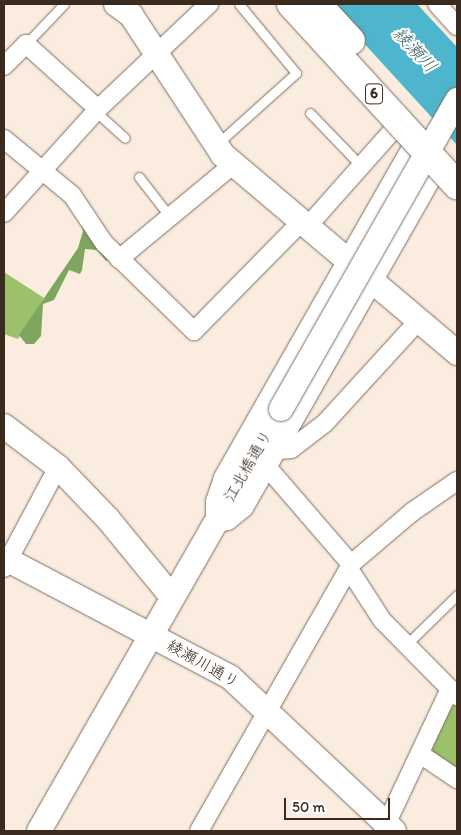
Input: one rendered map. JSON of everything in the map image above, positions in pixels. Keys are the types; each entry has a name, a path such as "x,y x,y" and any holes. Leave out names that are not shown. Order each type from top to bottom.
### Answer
{"highway":[{"name":"6","path":"291,4 446,180"},
{"name":"6","path":"317,4 457,157"}],"street":[{"path":"116,4 131,15 216,145 234,164 304,224 347,257 374,283 457,352"},
{"path":"275,4 410,148 446,180 457,200"},
{"path":"437,4 457,26"},
{"path":"4,213 41,169 97,110 156,51 206,5"},
{"path":"4,66 26,44 97,110"},
{"name":"江北橋通り","path":"39,831 457,100"},
{"path":"4,139 72,195 119,259 194,332 304,224 393,130"},
{"path":"410,148 223,478 215,501 215,524 228,521 244,508 374,283 446,180"},
{"path":"119,259 234,164"},
{"path":"279,450 291,449 324,423 419,320"},
{"path":"4,426 58,467 108,519 172,597"},
{"path":"5,562 58,467"},
{"path":"268,468 350,566 382,620 453,693 420,754 388,829"},
{"path":"199,831 350,566 412,512 457,481"},
{"name":"綾瀬川通り","path":"5,562 220,670 269,711 388,829"},
{"path":"420,754 457,779"}],"lane":[{"path":"26,44 64,4"},
{"path":"216,145 296,73 239,4"},
{"path":"97,110 125,138"},
{"path":"310,113 359,164"},
{"path":"140,177 170,217"},
{"path":"407,644 457,595"}],"green space":[{"path":"80,221 111,258 106,261 97,250 85,249 80,274 69,270 54,300 43,304 41,336 34,344 26,344 19,335 78,248 83,231"},
{"path":"4,272 44,298 18,339 4,334"},
{"path":"457,704 457,770 433,755 432,749 451,707"}],"water":[{"name":"綾瀬川","path":"328,4 417,4 457,47 457,145"}]}
